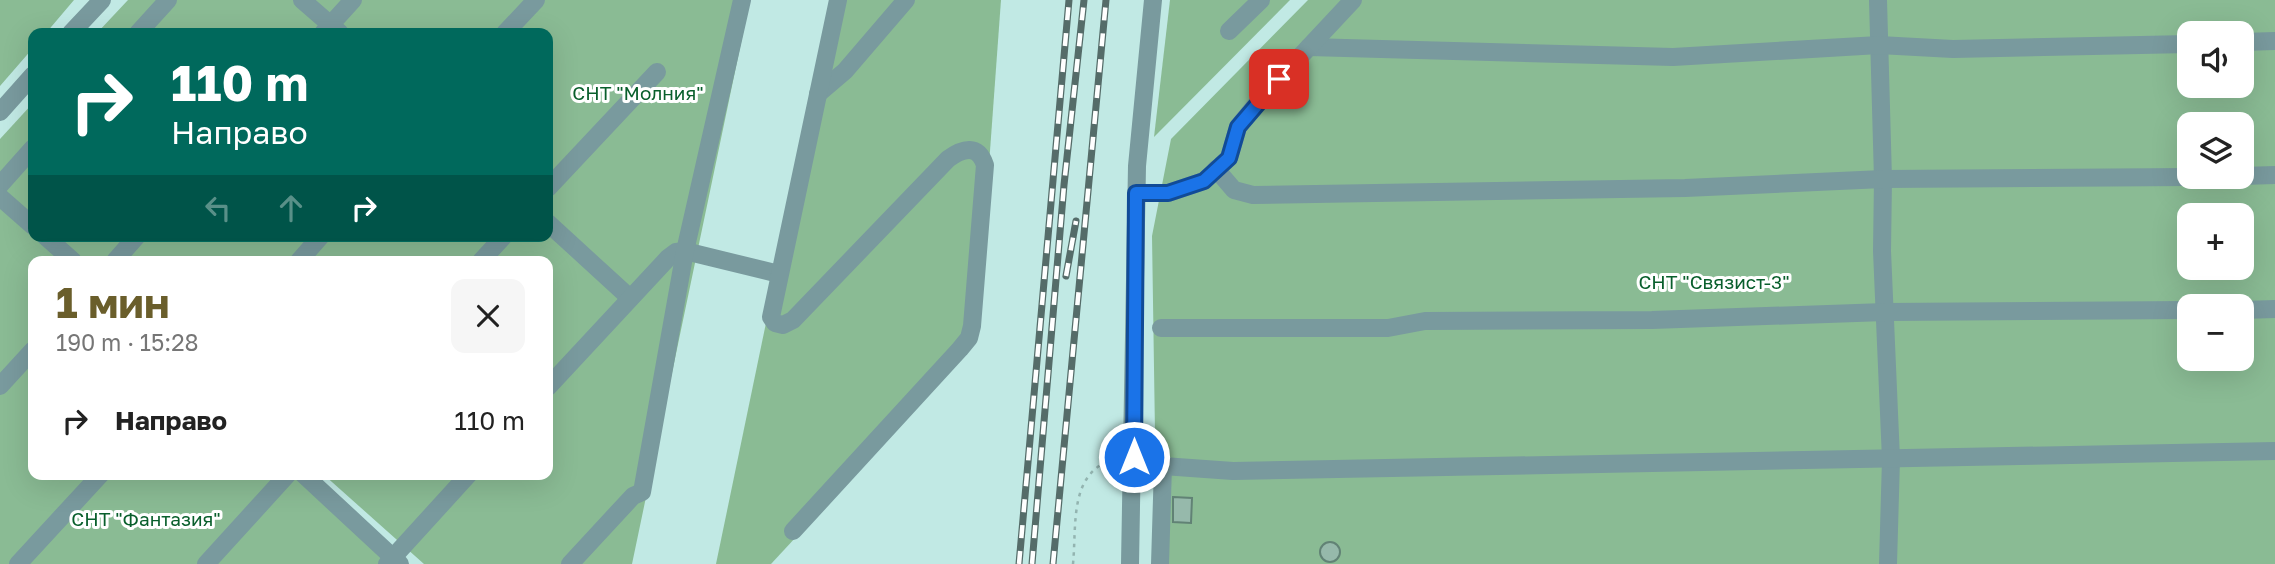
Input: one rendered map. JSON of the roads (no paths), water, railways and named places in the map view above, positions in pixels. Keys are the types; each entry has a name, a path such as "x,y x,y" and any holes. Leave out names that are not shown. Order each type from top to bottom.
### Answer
{"street":[{"path":"77,28 102,0"},
{"path":"143,28 168,0"},
{"path":"302,0 329,28"},
{"path":"333,28 354,0"},
{"path":"510,28 536,0"},
{"path":"569,564 634,496 642,492 685,251 742,0"},
{"path":"793,531 969,338 972,326 985,165 982,155 972,149 962,149 947,159 793,320 783,325 775,323 771,317 838,0"},
{"path":"818,94 845,71 906,0"},
{"path":"1130,564 1134,457 1136,193 1153,0"},
{"path":"1229,31 1261,0"},
{"path":"1136,193 1168,193 1204,181 1229,158 1238,127 1353,0"},
{"path":"1878,0 1883,179 1882,251 1891,459 1888,564"},
{"path":"2254,42 2275,41"},
{"path":"1309,47 1673,57 1879,45 1953,49 2177,44"},
{"path":"553,183 657,72"},
{"path":"0,112 28,81"},
{"path":"0,185 28,154"},
{"path":"1216,169 1234,190 1253,195 1685,188 1883,179 2177,177"},
{"path":"2254,176 2275,175"},
{"path":"0,197 28,222"},
{"path":"553,228 630,298"},
{"path":"52,242 67,256"},
{"path":"119,256 132,242"},
{"path":"303,256 316,242"},
{"path":"485,256 498,242"},
{"path":"553,382 667,258 676,252 685,251 779,274"},
{"path":"2254,310 2275,309"},
{"path":"1161,328 1388,328 1425,321 1652,320 1885,312 2177,310"},
{"path":"0,386 28,355"},
{"path":"1134,457 1163,466 1233,471 2275,450"},
{"path":"1160,564 1163,466"},
{"path":"18,564 95,480"},
{"path":"206,564 283,480"},
{"path":"309,480 393,562 463,480"}],"railway":[{"path":"1019,564 1069,0"},
{"path":"1032,564 1064,185 1084,0"},
{"path":"1053,564 1106,0"},
{"path":"1066,276 1076,221"}],"park label":[{"name":"СНТ \"Молния\"","path":"638,93"},
{"name":"СНТ \"Связист-3\"","path":"1714,282"},
{"name":"СНТ \"Фантазия\"","path":"146,519"}]}
